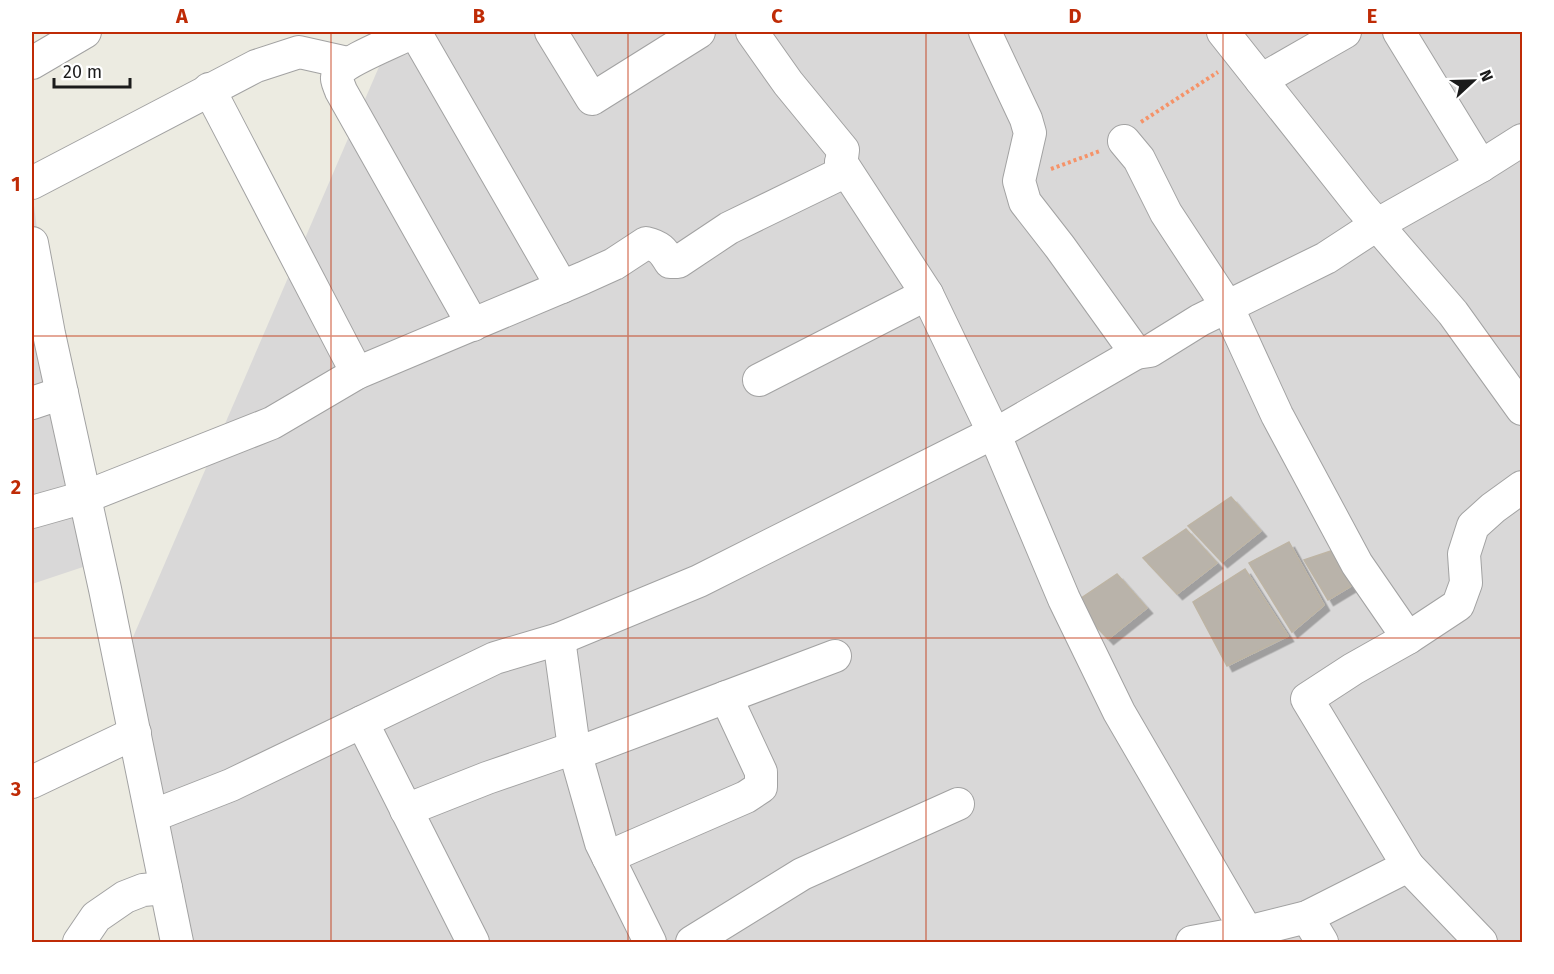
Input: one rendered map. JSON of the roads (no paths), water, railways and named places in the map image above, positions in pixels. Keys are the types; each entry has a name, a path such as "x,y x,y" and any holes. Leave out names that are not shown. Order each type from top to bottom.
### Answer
{"street":[{"path":"32,63 85,32"},
{"path":"473,325 341,91 337,80 338,73 348,63 414,32 562,287"},
{"path":"551,32 592,99 699,32"},
{"path":"32,512 85,498 272,423 357,373 614,264 646,243 658,246 670,262 678,262 729,228 840,174 843,150 788,83 752,32"},
{"path":"985,32 1030,132 1019,181 1025,202 1136,353"},
{"path":"1223,32 1360,205 1453,313 1522,409"},
{"path":"1252,68 1345,32"},
{"path":"1399,32 1481,166"},
{"path":"32,183 256,66 299,52 348,63"},
{"path":"209,89 357,373"},
{"path":"152,816 231,785 495,658 559,639 699,581 987,436 994,435 1136,353 1150,351 1200,320 1326,258 1378,224 1522,140"},
{"path":"1124,141 1139,159 1166,213 1227,306 1276,415 1357,564 1408,638"},
{"path":"841,162 927,294 994,435 1064,599 1119,712 1247,933"},
{"path":"32,243 38,305 62,393 85,498 177,942"},
{"path":"759,380 927,294"},
{"path":"32,403 62,393"},
{"path":"1481,942 1408,866 1307,699 1458,605 1466,583 1464,554 1473,526 1522,487"},
{"path":"559,639 575,751 601,843 651,942"},
{"path":"406,810 487,778 575,751 836,656"},
{"path":"608,857 746,797 761,787 761,772 726,697"},
{"path":"362,722 473,942"},
{"path":"32,782 135,733"},
{"path":"692,942 802,874 958,804"},
{"path":"1192,942 1247,933 1314,930 1408,866"},
{"path":"79,942 96,917 125,897 143,890 166,888"}]}
